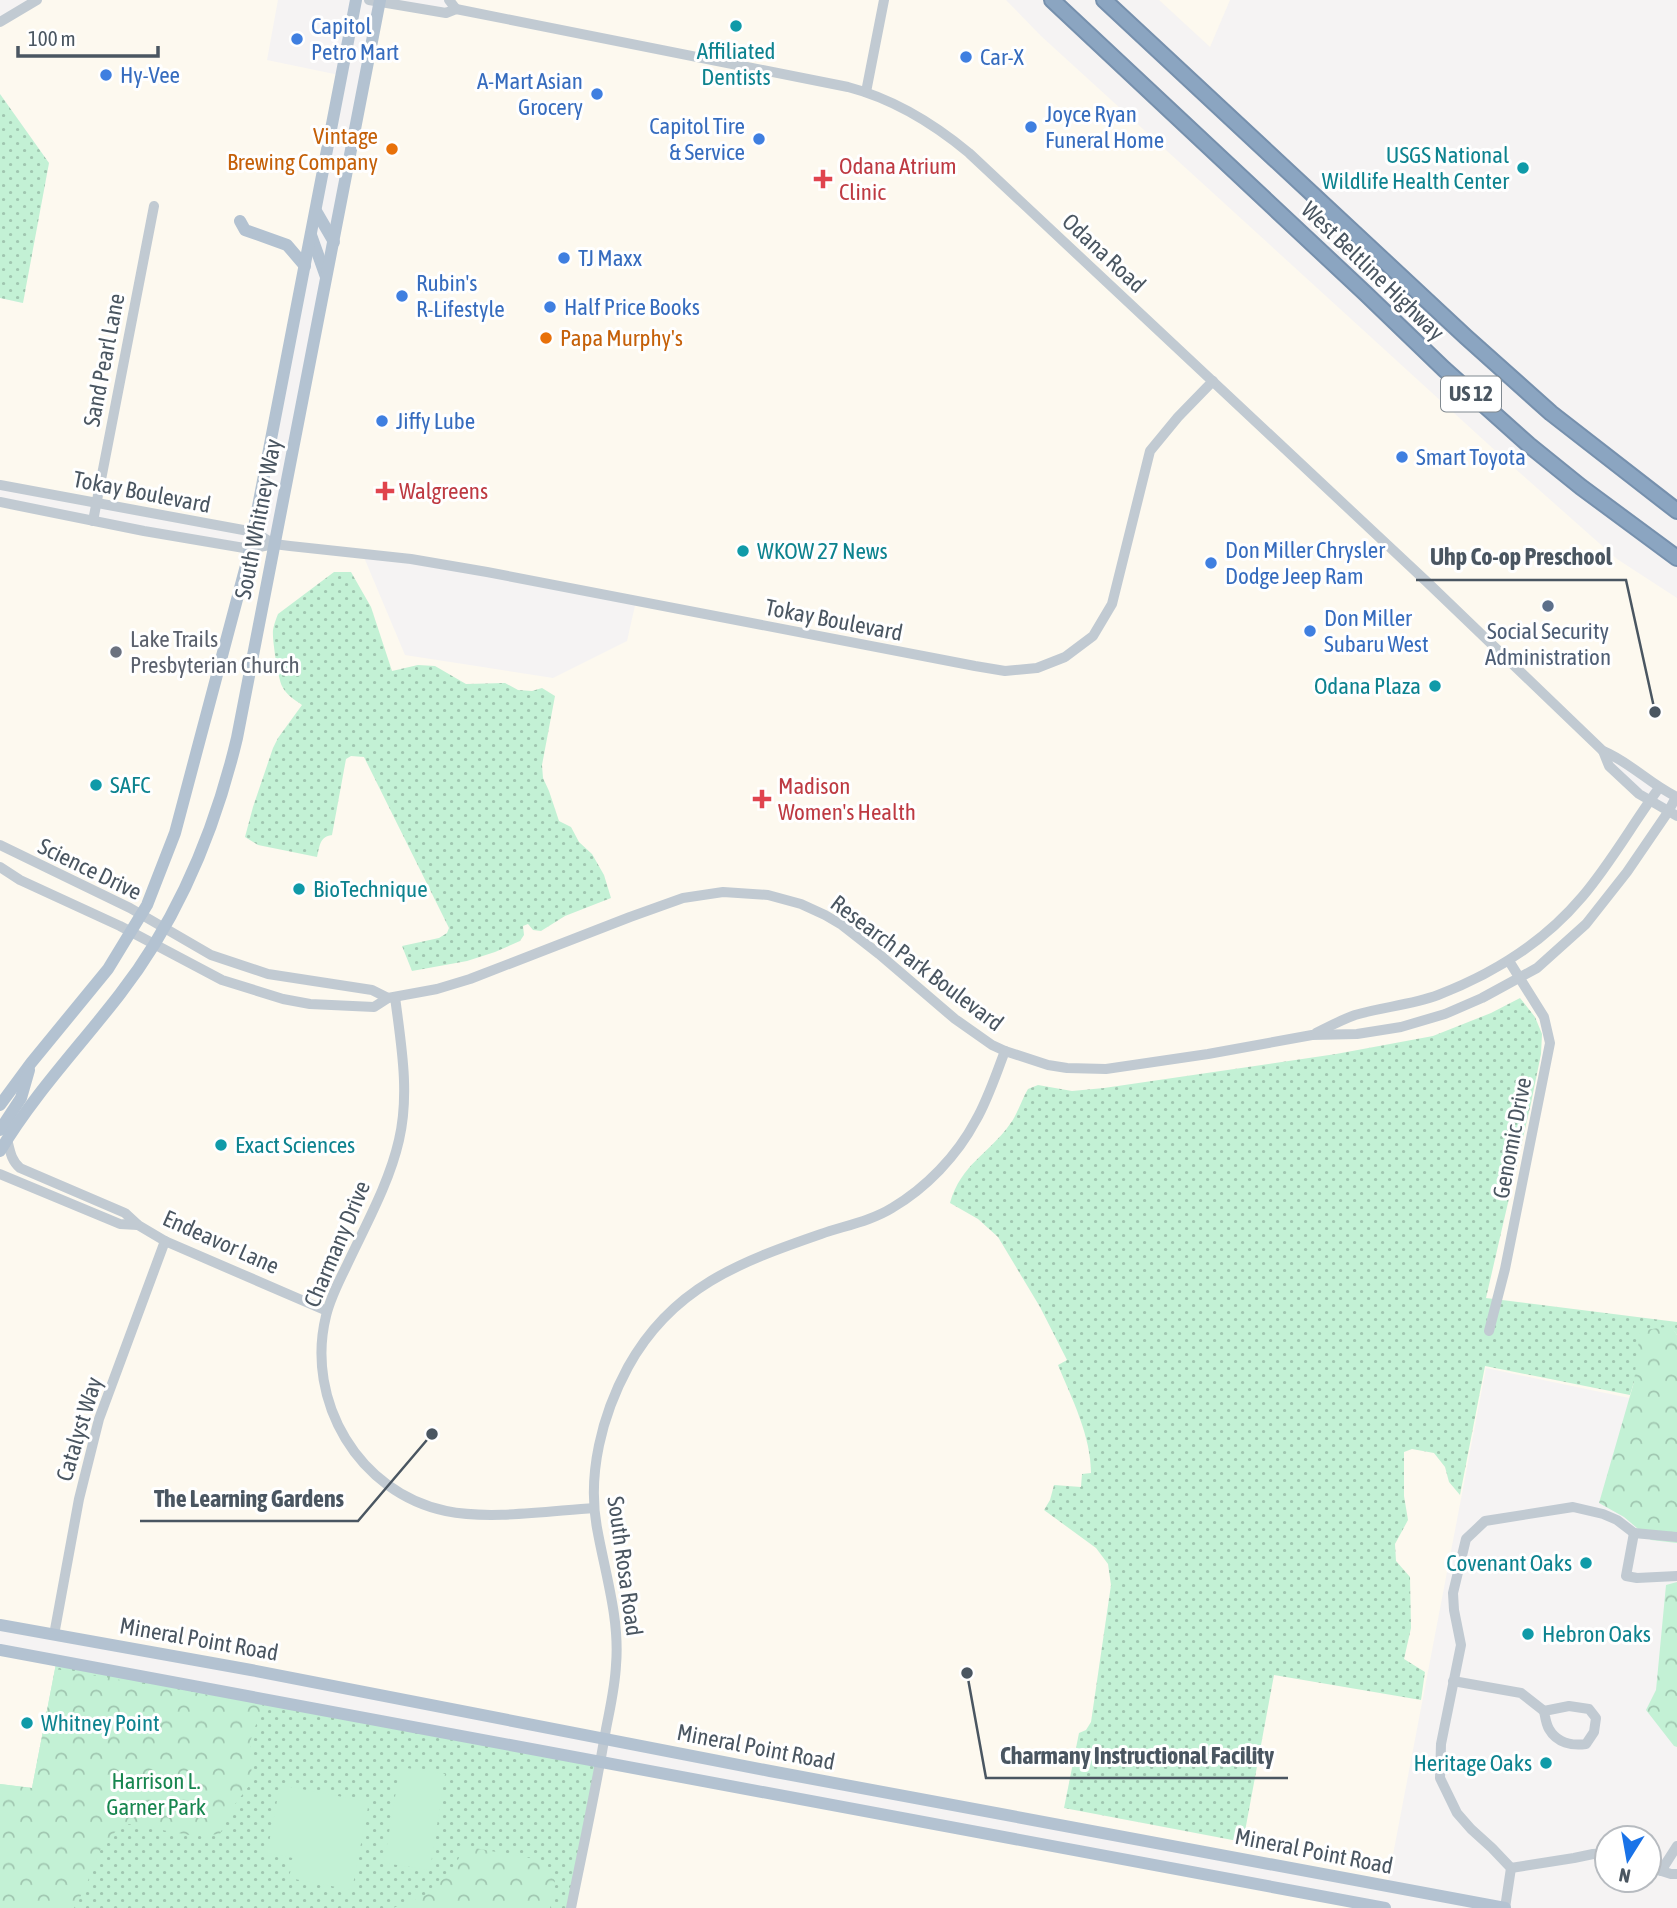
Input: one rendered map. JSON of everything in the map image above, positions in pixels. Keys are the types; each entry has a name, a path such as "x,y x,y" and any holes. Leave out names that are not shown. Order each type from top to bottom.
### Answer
{"highway":[{"name":"West Beltline Highway","path":"1052,0 1444,369 1519,436 1677,558"},
{"name":"West Beltline Highway","path":"1104,0 1551,413 1677,512"}],"main road":[{"name":"South Whitney Way","path":"0,1105 108,969 142,915 175,833 254,532 356,0"},
{"name":"South Whitney Way","path":"2,1140 121,993 163,928 199,859 227,780 334,242 377,1"},
{"path":"316,211 334,242"},
{"path":"240,221 245,230 287,245 305,266"},
{"path":"311,234 326,279"},
{"path":"2,1140 21,1098 31,1063"},
{"name":"Mineral Point Road","path":"0,1625 251,1670 1505,1908"},
{"name":"Mineral Point Road","path":"0,1650 1385,1908"}],"street":[{"path":"0,22 37,0"},
{"path":"866,92 884,0"},
{"name":"Odana Road","path":"377,1 446,13 453,4 866,92 907,110 943,132 1213,381 1603,751 1618,757 1677,797"},
{"name":"Sand Pearl Lane","path":"93,521 154,206"},
{"name":"Tokay Boulevard","path":"0,502 250,549 274,544 411,559 975,666 1005,671 1037,668 1065,657 1093,636 1106,615 1112,604 1123,565 1150,451 1178,416 1213,381"},
{"name":"Tokay Boulevard","path":"0,485 254,532 274,544"},
{"name":"Odana Road","path":"1603,751 1609,766 1639,794 1672,814"},
{"name":"Research Park Boulevard","path":"1312,1035 1354,1016 1418,1002 1475,980 1508,961 1548,932 1577,904 1660,788"},
{"name":"Research Park Boulevard","path":"153,944 222,980 283,999 374,1007 391,997 437,989 470,979 683,898 723,892 768,895 801,904 842,925 956,1019 992,1045 1057,1067 1106,1069 1312,1035 1357,1034 1423,1021 1482,998 1520,978 1560,949 1586,924 1672,814 1677,797"},
{"name":"Science Drive","path":"0,845 163,928"},
{"name":"Science Drive","path":"0,867 20,880 153,944"},
{"name":"Research Park Boulevard","path":"163,928 211,955 236,965 268,974 372,990 391,997"},
{"name":"Genomic Drive","path":"1489,1331 1505,1269 1550,1042 1544,1017 1508,961"},
{"name":"Charmany Drive","path":"391,997 404,1087 399,1138 387,1177 327,1311 322,1333 321,1365 329,1404 342,1435 373,1474 415,1502 461,1514 594,1508"},
{"name":"South Rosa Road","path":"571,1908 605,1739 616,1667 613,1609 594,1508 597,1457 607,1417 628,1366 654,1330 688,1296 728,1270 773,1250 891,1209 916,1190 944,1166 962,1143 977,1118 1005,1051"},
{"name":"Endeavor Lane","path":"2,1140 13,1162 20,1168 125,1213 138,1225 165,1241 327,1311"},
{"name":"Endeavor Lane","path":"0,1174 120,1224 138,1225"},
{"name":"Catalyst Way","path":"54,1635 79,1499 99,1419 165,1241"},
{"path":"1511,1868 1457,1813 1440,1778 1441,1744 1461,1645 1453,1592 1466,1539 1485,1521 1573,1507 1617,1520 1634,1533 1677,1537"},
{"path":"1634,1533 1626,1576 1677,1576"},
{"path":"1453,1681 1521,1693 1544,1711 1548,1728 1562,1742 1586,1744 1594,1732 1596,1717 1589,1709 1569,1706 1544,1711"},
{"path":"1663,1868 1677,1846"},
{"path":"1511,1868 1593,1854"},
{"path":"1505,1908 1511,1868"}],"shaded area":[{"path":"37,0 278,0 267,60 344,76 254,532 0,485 0,298 22,303 49,163 0,94 0,22"},
{"path":"449,0 1006,0 1041,36 1511,465 1617,559 1677,598 1677,797 1604,752 1609,766 1677,816 1677,1408 1486,1368 1387,1886 0,1625 0,502 250,549 276,541 380,2 446,13 456,8","holes":["363,555 636,601 627,641 553,678 405,655"]},
{"path":"1159,0 1230,0 1210,47"},
{"path":"0,1650 56,1659 32,1789 0,1784"},
{"path":"600,1762 1385,1908 571,1908"}],"green space":[{"path":"0,94 49,163 23,303 0,298"},
{"path":"334,572 351,572 371,607 392,671 418,665 435,666 466,684 505,683 518,690 532,691 542,688 555,696 542,765 543,778 559,821 571,827 579,842 592,854 604,875 611,898 565,916 541,931 533,930 528,924 523,926 524,935 520,941 495,952 467,961 412,971 402,946 439,938 447,933 449,928 364,757 351,756 346,759 332,835 322,840 317,857 258,845 245,837 273,748 302,705 286,692 280,682 273,641 275,622 278,614"},
{"path":"1520,998 1535,1017 1542,1034 1541,1054 1486,1298 1677,1322 1677,1335 1671,1327 1634,1382 1630,1395 1485,1366 1460,1495 1449,1482 1445,1467 1434,1453 1412,1449 1404,1452 1404,1496 1408,1520 1395,1544 1396,1561 1410,1577 1411,1628 1404,1659 1425,1672 1421,1700 1274,1675 1243,1842 1064,1808 1079,1733 1086,1730 1091,1722 1111,1585 1108,1564 1096,1548 1044,1510 1054,1485 1081,1487 1082,1474 1091,1473 1088,1445 1075,1404 1058,1365 1067,1360 1040,1307 998,1237 978,1219 950,1203 961,1178 1010,1124 1028,1089 1038,1085 1072,1091 1104,1088 1336,1054 1433,1036 1491,1013"},
{"path":"1671,1326 1677,1335 1677,1543 1651,1540 1624,1517 1599,1503 1634,1382 1640,1331"},
{"path":"1677,1582 1677,1747 1646,1710 1656,1690 1666,1585"},
{"name":"Harrison L. Garner Park","path":"56,1659 600,1762 571,1908 0,1908 0,1784 32,1788"},
{"path":"55,1669 263,1704 250,1742 252,1782 232,1808 220,1834 195,1836 123,1823 101,1848 74,1908 0,1908 0,1784 32,1788"},
{"path":"400,1767 445,1774 430,1870 384,1863"},
{"path":"280,1785 369,1802 352,1890 289,1878 293,1858 267,1853"},
{"path":"464,1846 540,1860 555,1881 550,1908 393,1908 426,1895 454,1869"}],"place":[{"name":"Affiliated Dentists","path":"736,26"},
{"name":"Capitol Petro Mart","path":"297,39"},
{"name":"Car-X","path":"966,57"},
{"name":"Hy-Vee","path":"106,75"},
{"name":"A-Mart Asian Grocery","path":"597,94"},
{"name":"Joyce Ryan Funeral Home","path":"1031,127"},
{"name":"Capitol Tire & Service","path":"759,139"},
{"name":"Vintage Brewing Company","path":"392,149"},
{"name":"USGS National Wildlife Health Center","path":"1523,168"},
{"name":"Odana Atrium Clinic","path":"823,179"},
{"name":"TJ Maxx","path":"564,258"},
{"name":"Rubin's R-Lifestyle","path":"402,296"},
{"name":"Half Price Books","path":"550,307"},
{"name":"Papa Murphy's","path":"546,338"},
{"name":"Jiffy Lube","path":"382,421"},
{"name":"Smart Toyota","path":"1402,457"},
{"name":"Walgreens","path":"385,491"},
{"name":"WKOW 27 News","path":"743,551"},
{"name":"Don Miller Chrysler Dodge Jeep Ram","path":"1211,563"},
{"name":"Social Security Administration","path":"1548,606"},
{"name":"Don Miller Subaru West","path":"1310,631"},
{"name":"Lake Trails Presbyterian Church","path":"116,652"},
{"name":"Odana Plaza","path":"1435,686"},
{"name":"Uhp Co-op Preschool","path":"1655,712"},
{"name":"SAFC","path":"96,785"},
{"name":"Madison Women's Health","path":"762,799"},
{"name":"BioTechnique","path":"299,889"},
{"name":"Exact Sciences","path":"221,1145"},
{"name":"The Learning Gardens","path":"432,1434"},
{"name":"Covenant Oaks","path":"1586,1563"},
{"name":"Hebron Oaks","path":"1528,1634"},
{"name":"Charmany Instructional Facility","path":"967,1673"},
{"name":"Whitney Point","path":"27,1723"},
{"name":"Heritage Oaks","path":"1546,1763"}]}
